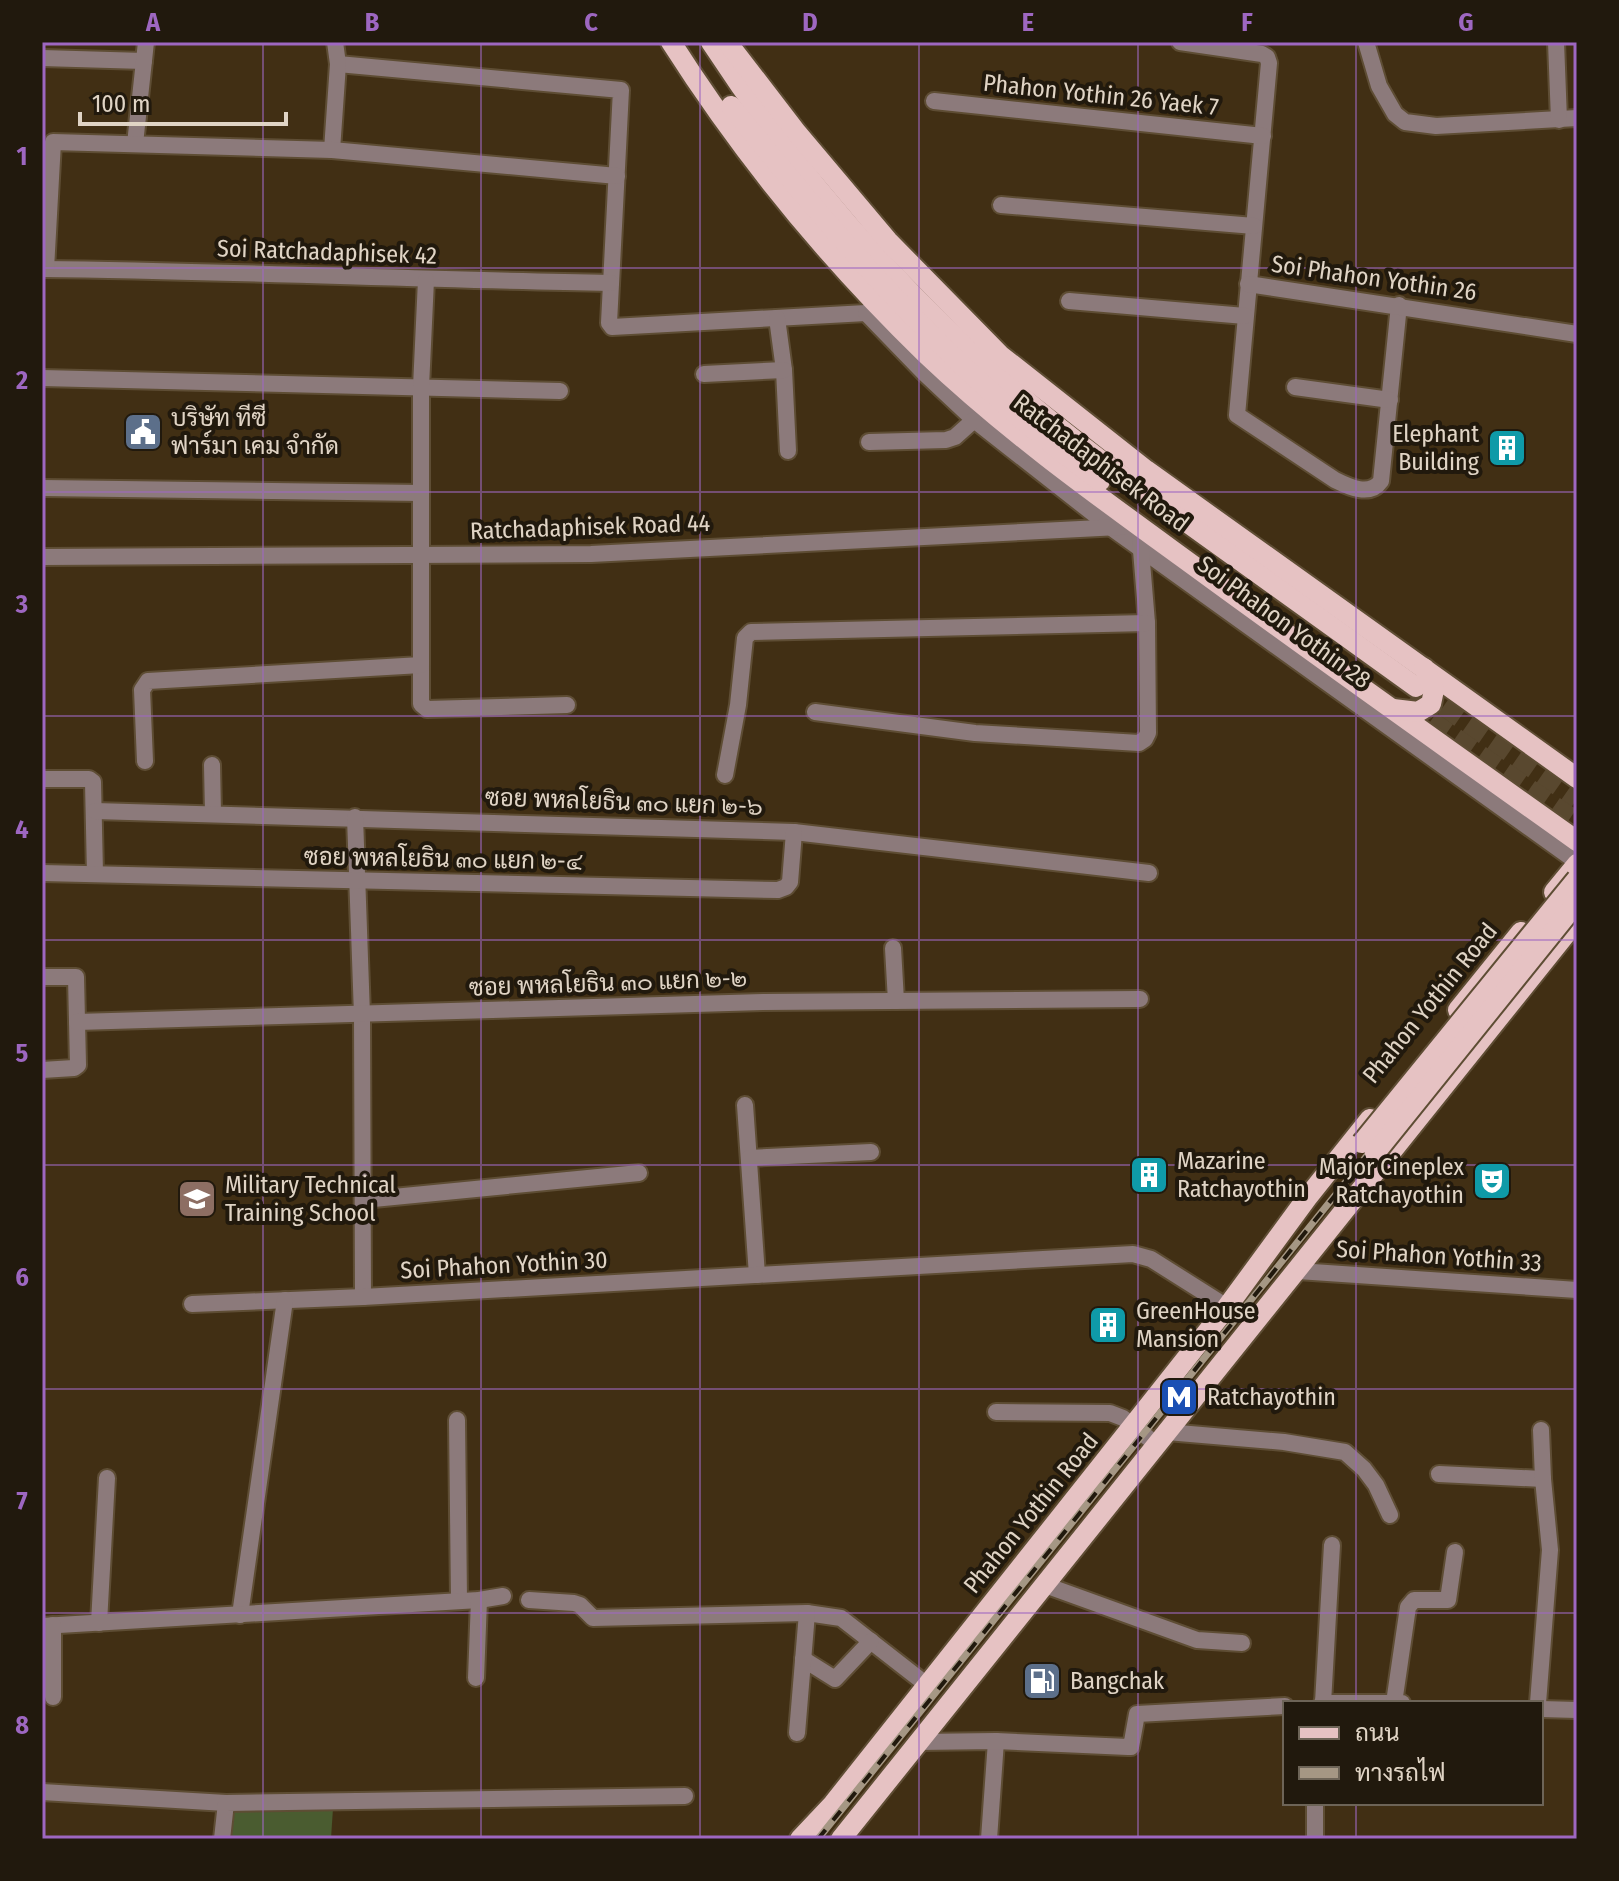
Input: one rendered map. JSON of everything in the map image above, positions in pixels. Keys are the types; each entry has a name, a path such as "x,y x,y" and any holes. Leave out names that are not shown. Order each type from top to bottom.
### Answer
{"main road":[{"name":"Ratchadaphisek Road","path":"671,42 768,177 872,309 1020,437 1139,526 1408,691 1577,778"},
{"name":"Ratchadaphisek Road","path":"681,42 811,205 932,338 1031,426 1095,477 1408,691"},
{"name":"Ratchadaphisek Road","path":"711,42 774,132 853,231 976,358 1059,429 1408,691"},
{"name":"Ratchadaphisek Road","path":"727,42 797,133 888,241 1000,355 1146,470 1408,691 1577,841"},
{"name":"Phahon Yothin Road","path":"809,1839 833,1804 1227,1307 1307,1198 1577,863"},
{"name":"Phahon Yothin Road","path":"1283,1289 1288,1261 1369,1148 1577,879"},
{"name":"Phahon Yothin Road","path":"1268,1253 1286,1240 1369,1148 1577,902"},
{"name":"Phahon Yothin Road","path":"834,1839 847,1831 1577,920"},
{"path":"1508,948 1531,954 1538,967"},
{"name":"Phahon Yothin Road","path":"800,1839 833,1804"}],"street":[{"path":"135,144 146,42"},
{"path":"332,150 338,64 335,42"},
{"name":"Soi Phahon Yothin 26","path":"1180,42 1267,57 1263,136 1248,284 1577,334"},
{"path":"1366,42 1371,67 1387,102 1405,122 1436,126 1577,118"},
{"path":"1556,42 1559,120"},
{"path":"42,58 144,61"},
{"path":"338,64 621,90 609,323 612,327 777,318 872,309"},
{"name":"Phahon Yothin 26 Yaek 7","path":"934,101 1263,136"},
{"path":"44,269 46,194 53,142 332,150 617,176"},
{"path":"1001,205 1254,226"},
{"name":"Soi Ratchadaphisek 42","path":"44,269 611,283"},
{"path":"426,280 421,387 421,704 427,709 567,705"},
{"path":"1248,284 1237,415 1352,488 1371,490 1381,481 1399,305"},
{"path":"1069,301 1245,316"},
{"name":"Soi Phahon Yothin 28","path":"872,309 925,374 974,420 1113,529 1577,863"},
{"path":"777,318 784,370 788,451"},
{"path":"704,374 784,370"},
{"path":"42,378 560,391"},
{"path":"1295,387 1390,400"},
{"path":"869,442 946,440 955,437 974,420"},
{"path":"42,488 421,493"},
{"path":"815,712 975,733 1139,743 1148,733 1147,623 1139,526"},
{"name":"Ratchadaphisek Road 44","path":"42,557 591,554 1139,526"},
{"path":"725,775 738,705 745,638 751,632 1147,623"},
{"path":"145,761 142,690 148,681 421,665"},
{"path":"212,765 213,813"},
{"path":"42,779 89,779 93,782 95,874"},
{"name":"ซอย พหลโยธิน ๓๐ แยก ๒-๖","path":"95,811 794,832 1149,873"},
{"path":"355,817 362,1015 363,1297"},
{"name":"ซอย พหลโยธิน ๓๐ แยก ๒-๔","path":"42,873 778,890 790,882 794,832"},
{"path":"893,948 896,1001"},
{"path":"42,977 76,977 77,1022 77,1067 42,1070"},
{"name":"ซอย พหลโยธิน ๓๐ แยก ๒-๒","path":"77,1022 763,1002 1140,999"},
{"path":"745,1105 757,1275"},
{"path":"749,1158 871,1152"},
{"path":"363,1200 639,1173"},
{"name":"Soi Phahon Yothin 30","path":"192,1304 1133,1254 1151,1259 1227,1307"},
{"name":"Soi Phahon Yothin 33","path":"1298,1271 1577,1290"},
{"path":"240,1615 285,1300"},
{"path":"996,1412 1110,1413 1123,1418 1133,1427 1162,1438 1284,1442 1345,1452 1376,1485 1390,1515"},
{"path":"457,1420 459,1601"},
{"path":"1538,1701 1550,1550 1541,1430"},
{"path":"1439,1474 1543,1479"},
{"path":"99,1623 107,1478"},
{"path":"1322,1701 1332,1545"},
{"path":"1394,1701 1408,1607 1414,1600 1448,1600 1455,1552"},
{"path":"1045,1585 1197,1640 1242,1643"},
{"path":"53,1697 48,1626 479,1600 503,1596"},
{"path":"476,1678 479,1600"},
{"path":"529,1600 574,1603 593,1618 807,1613 841,1618 927,1685"},
{"path":"797,1733 807,1613"},
{"path":"803,1659 835,1679 871,1641"},
{"path":"918,1742 996,1741 1131,1747 1137,1714 1283,1706"},
{"path":"1543,1709 1577,1710"},
{"path":"989,1839 996,1741"},
{"path":"42,1792 226,1803 685,1796"},
{"path":"222,1839 226,1803"},
{"path":"1315,1805 1315,1839"}],"green space":[{"path":"333,1808 331,1839 231,1839 234,1811"}],"tunnel":[{"path":"1419,689 1577,799"},
{"path":"1406,704 1577,822"}],"railway":[{"path":"818,1839 1577,894"}],"place":[{"name":"บริษัท ทีซี ฟาร์มา เคม จำกัด","path":"143,432"},
{"name":"Elephant Building","path":"1507,448"},
{"name":"Mazarine Ratchayothin","path":"1149,1175"},
{"name":"Major Cineplex Ratchayothin","path":"1492,1181"},
{"name":"Military Technical Training School","path":"197,1199"},
{"name":"GreenHouse Mansion","path":"1108,1325"},
{"name":"Ratchayothin","path":"1179,1397"},
{"name":"Bangchak","path":"1042,1681"}]}
